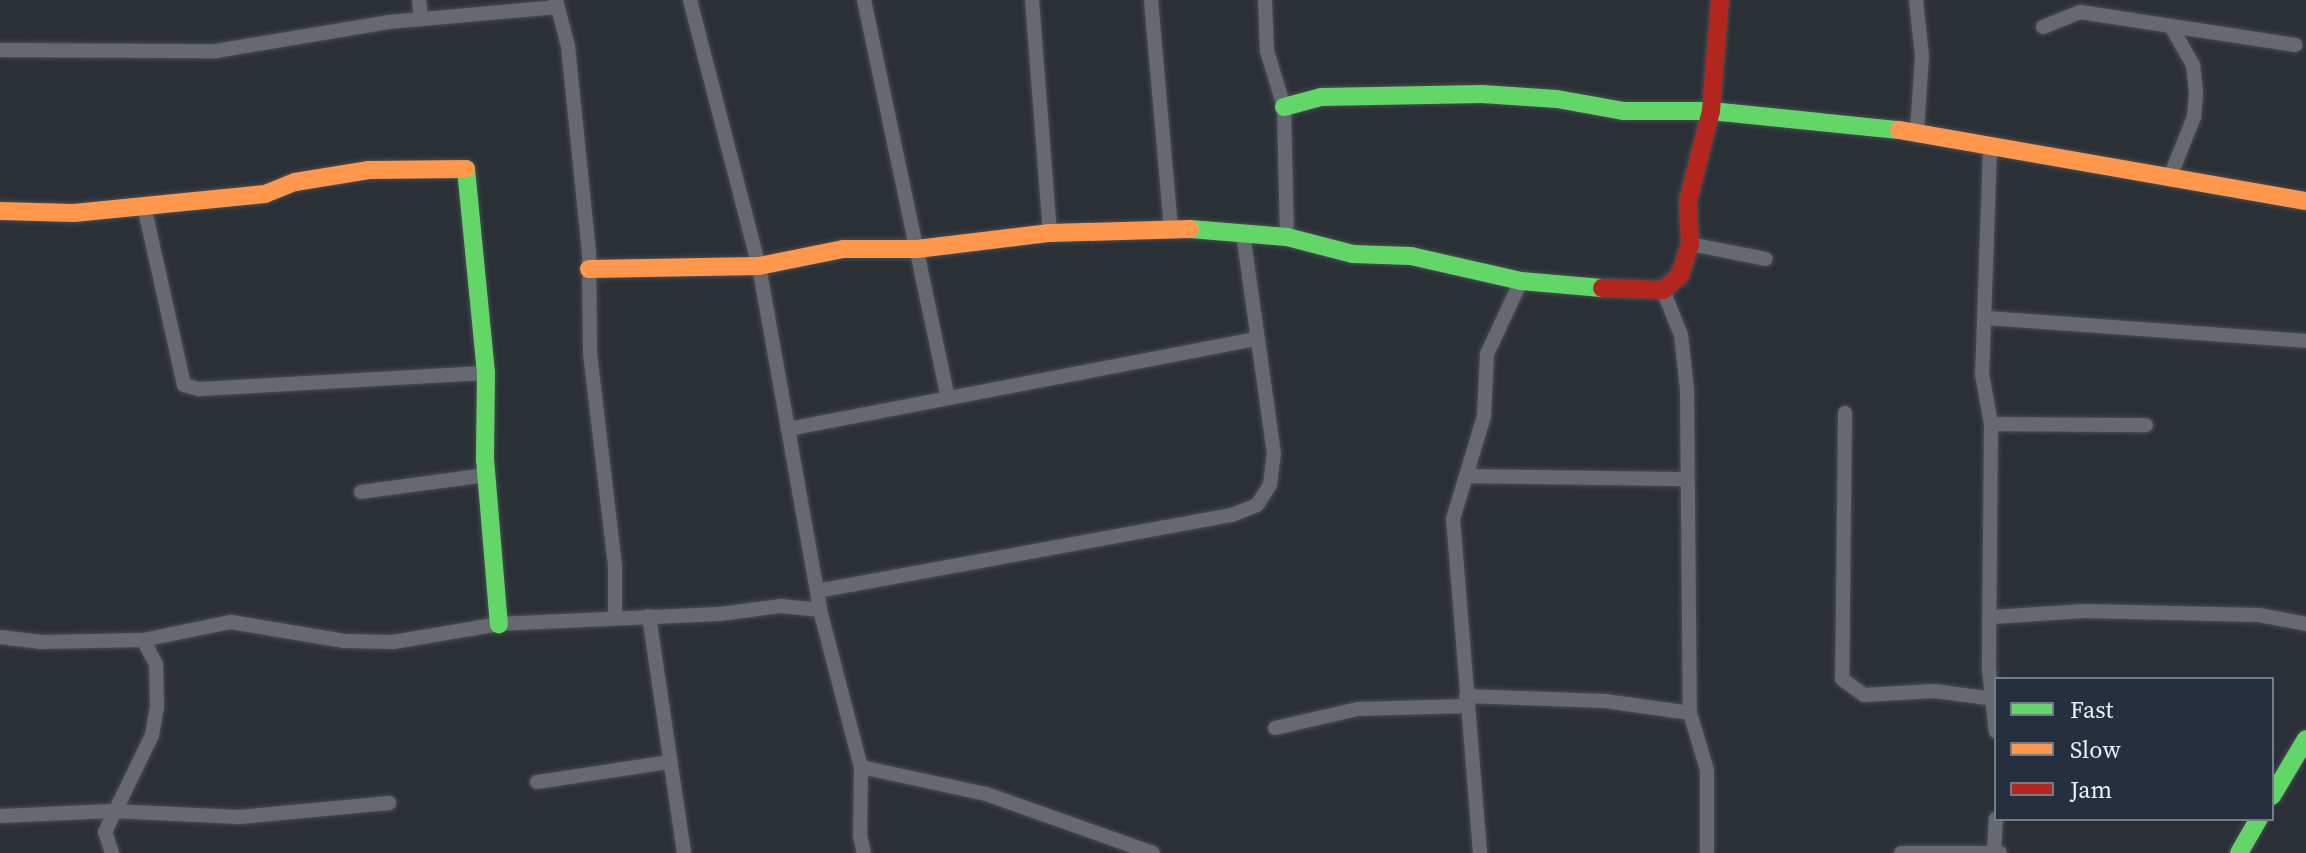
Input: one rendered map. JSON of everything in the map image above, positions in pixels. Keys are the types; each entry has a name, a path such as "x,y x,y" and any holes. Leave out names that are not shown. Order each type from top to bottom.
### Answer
{"street":[{"path":"419,0 421,18"},
{"path":"690,0 759,266 820,610 861,767 864,853"},
{"path":"864,0 948,398"},
{"path":"1032,0 1050,233"},
{"path":"1151,0 1171,227"},
{"path":"1265,0 1267,51 1284,107 1287,237"},
{"path":"589,269 759,266 843,249 917,249 1050,233 1171,227 1287,237 1353,254 1411,256 1521,281 1663,290 1680,275 1690,244 1688,201 1711,111 1720,0"},
{"path":"1916,0 1922,56 1917,132"},
{"path":"0,50 216,51 421,18 556,4 568,46 589,269 590,353 615,565 615,618"},
{"path":"2043,27 2080,12 2295,45"},
{"path":"2170,177 2194,117 2196,92 2193,65 2172,28"},
{"path":"1284,107 1321,97 1482,94 1557,99 1623,111 1711,111 1917,132 1990,149 2306,201"},
{"path":"1845,413 1842,679 1864,695 1934,691 1994,699 1989,670 1993,617 1991,424 1982,374 1987,318 1990,149"},
{"path":"0,211 74,213 265,194 295,182 369,170 469,170 486,373 487,475 499,624"},
{"path":"144,206 184,385 199,389 486,373"},
{"path":"817,591 1232,515 1257,505 1270,485 1274,454 1243,233"},
{"path":"1690,244 1766,259"},
{"path":"1480,853 1453,519 1484,416 1487,354 1521,281"},
{"path":"1663,290 1681,335 1687,479 1690,713 1707,770 1707,853"},
{"path":"1987,318 2306,341"},
{"path":"788,429 1257,339"},
{"path":"1991,424 2146,425"},
{"path":"361,492 487,475"},
{"path":"1467,476 1687,479"},
{"path":"0,637 41,642 143,640 231,622 329,639 393,642 499,624 781,606 820,610"},
{"path":"1993,617 2085,611 2259,615 2306,624"},
{"path":"649,616 684,853"},
{"path":"112,853 105,832 112,811 152,735 156,664 143,640"},
{"path":"1275,728 1358,709 1467,701 1605,701 1690,713"},
{"path":"2274,793 2306,739"},
{"path":"537,782 670,762"},
{"path":"861,767 986,794 1153,853"},
{"path":"0,816 112,811 239,817 389,803"},
{"path":"1901,853 1996,853 1996,821"},
{"path":"2239,853 2258,821"}],"traffic: fast":[{"path":"1284,107 1321,97 1482,94 1557,99 1623,111 1711,111 1899,130"},
{"path":"466,169 486,373 485,459 499,624"},
{"path":"1190,229 1287,237 1353,254 1411,256 1521,281 1602,288"},
{"path":"2274,793 2306,739"},
{"path":"2239,853 2258,821"}],"traffic: slow":[{"path":"1899,130 2306,201"},
{"path":"0,211 74,213 265,194 295,182 369,170 466,169"},
{"path":"589,269 759,266 843,249 917,249 1050,233 1190,229"}],"traffic: jam":[{"path":"1602,288 1663,290 1680,275 1690,244 1688,201 1711,111 1720,0"}]}
